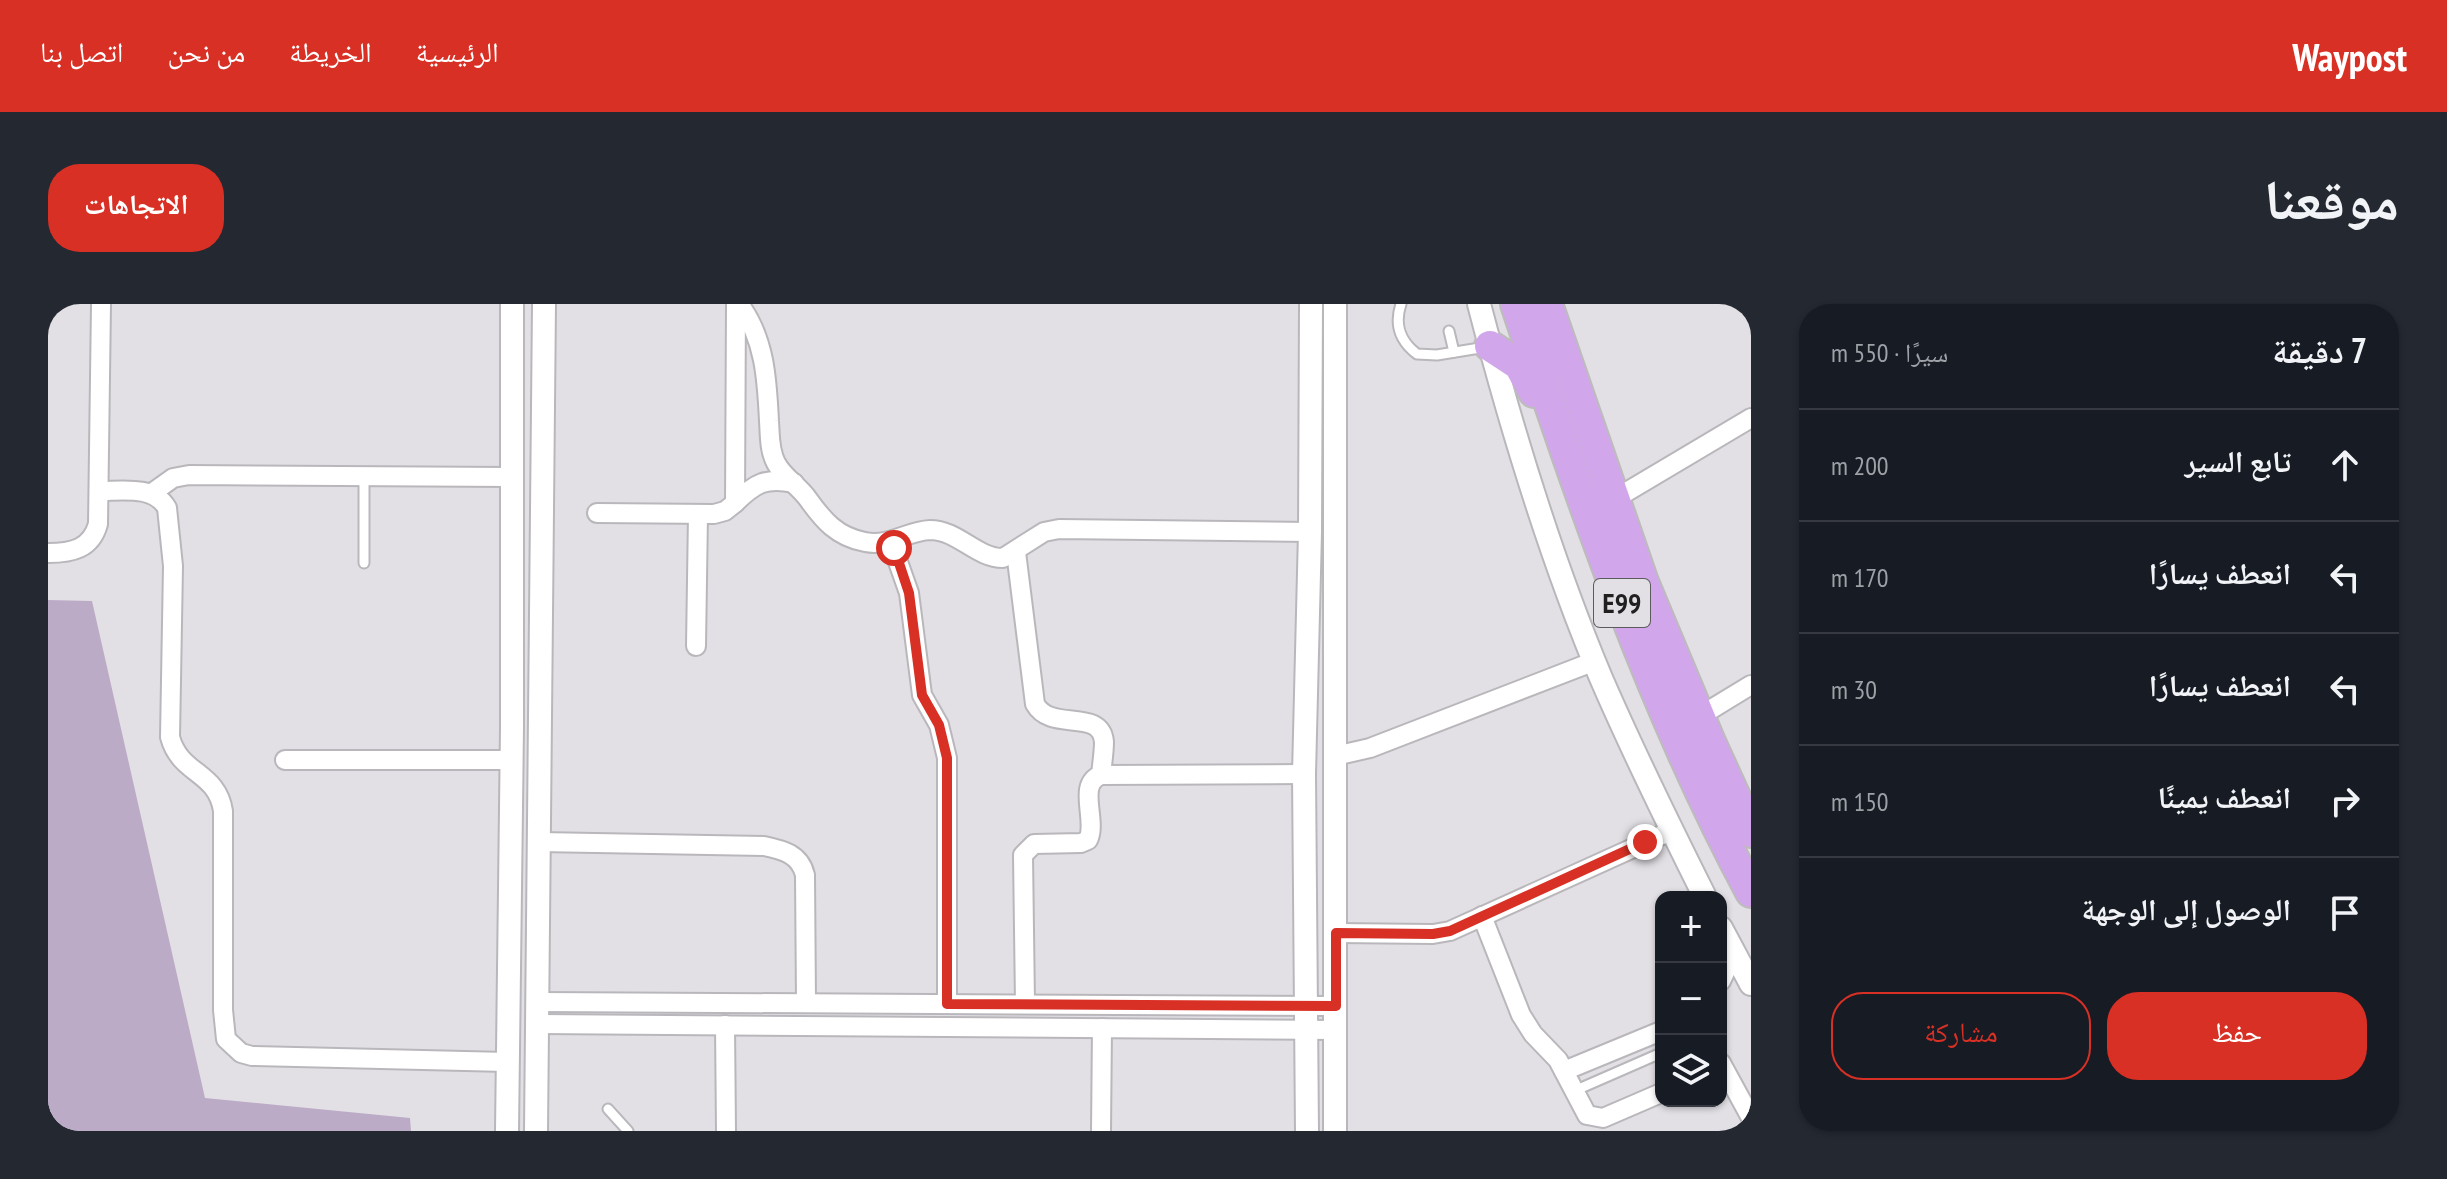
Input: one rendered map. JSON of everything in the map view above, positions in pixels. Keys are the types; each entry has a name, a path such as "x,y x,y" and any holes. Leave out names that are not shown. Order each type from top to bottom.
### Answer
{"highway":[{"name":"E99","path":"1516,304 1575,482 1682,756 1751,892"},
{"name":"E99","path":"1547,304 1643,582 1751,832"},
{"path":"1490,346 1519,365 1526,376 1561,463 1575,482"}],"street":[{"path":"48,553 74,551 91,540 98,524 101,304"},
{"path":"507,1131 512,760 512,304"},
{"path":"536,1131 544,304"},
{"path":"738,304 759,341 772,453 781,470 827,525 864,542 891,542 931,530 950,534 984,555 1003,558 1044,532 1074,528 1310,532"},
{"path":"735,503 738,304"},
{"path":"1307,1131 1304,774 1311,304"},
{"path":"1335,304 1335,1131"},
{"path":"1479,304 1545,531 1595,661 1702,891"},
{"path":"512,332 526,344 543,348"},
{"path":"1613,500 1751,418"},
{"path":"152,493 165,482 189,475 511,477"},
{"path":"597,513 698,514 725,511 758,484 772,479 794,483"},
{"path":"99,491 152,493 163,500 167,508 171,529 170,737 173,748 185,765 212,783 218,791 223,811 223,1010 226,1039 241,1053 262,1057 507,1062"},
{"path":"511,502 528,500 541,510"},
{"path":"696,646 698,514"},
{"path":"891,542 909,593 922,695 939,725 947,758 947,1004"},
{"path":"1016,552 1035,704 1052,720 1089,722 1100,730 1104,742 1101,775"},
{"path":"1335,756 1370,748 1595,661"},
{"path":"1700,716 1751,685"},
{"path":"285,760 512,760"},
{"path":"1025,1004 1023,855 1034,844 1081,843 1088,840 1091,830 1089,785 1095,777 1304,774"},
{"path":"1336,933 1433,934 1450,931 1673,830"},
{"path":"539,842 756,846 791,854 803,866 805,875 806,1003"},
{"path":"1482,916 1521,1015 1564,1071 1583,1111 1598,1119 1655,1095"},
{"path":"1727,940 1751,984"},
{"path":"1727,968 1734,953"},
{"path":"538,1013 649,1003 1336,1006"},
{"path":"645,1024 643,1013 649,1003"},
{"path":"1155,1028 1165,1016 1163,1005"},
{"path":"538,1013 645,1024 1336,1030"},
{"path":"725,1025 726,1131"},
{"path":"1101,1131 1102,1028"},
{"path":"1564,1071 1655,1033"},
{"path":"1727,1074 1751,1118"}],"lane":[{"path":"1401,304 1397,318 1402,340 1407,347 1425,357 1490,346"},
{"path":"1449,331 1454,352"},
{"path":"364,476 364,563"},
{"path":"1574,1091 1655,1056"},
{"path":"608,1109 628,1131"}],"shaded area":[{"path":"48,600 92,601 205,1098 410,1118 411,1131 48,1131"}],"route":[{"path":"894,548 909,593 922,695 939,725 947,758 947,1004 1336,1006 1336,933 1433,934 1450,931 1645,842"}]}
